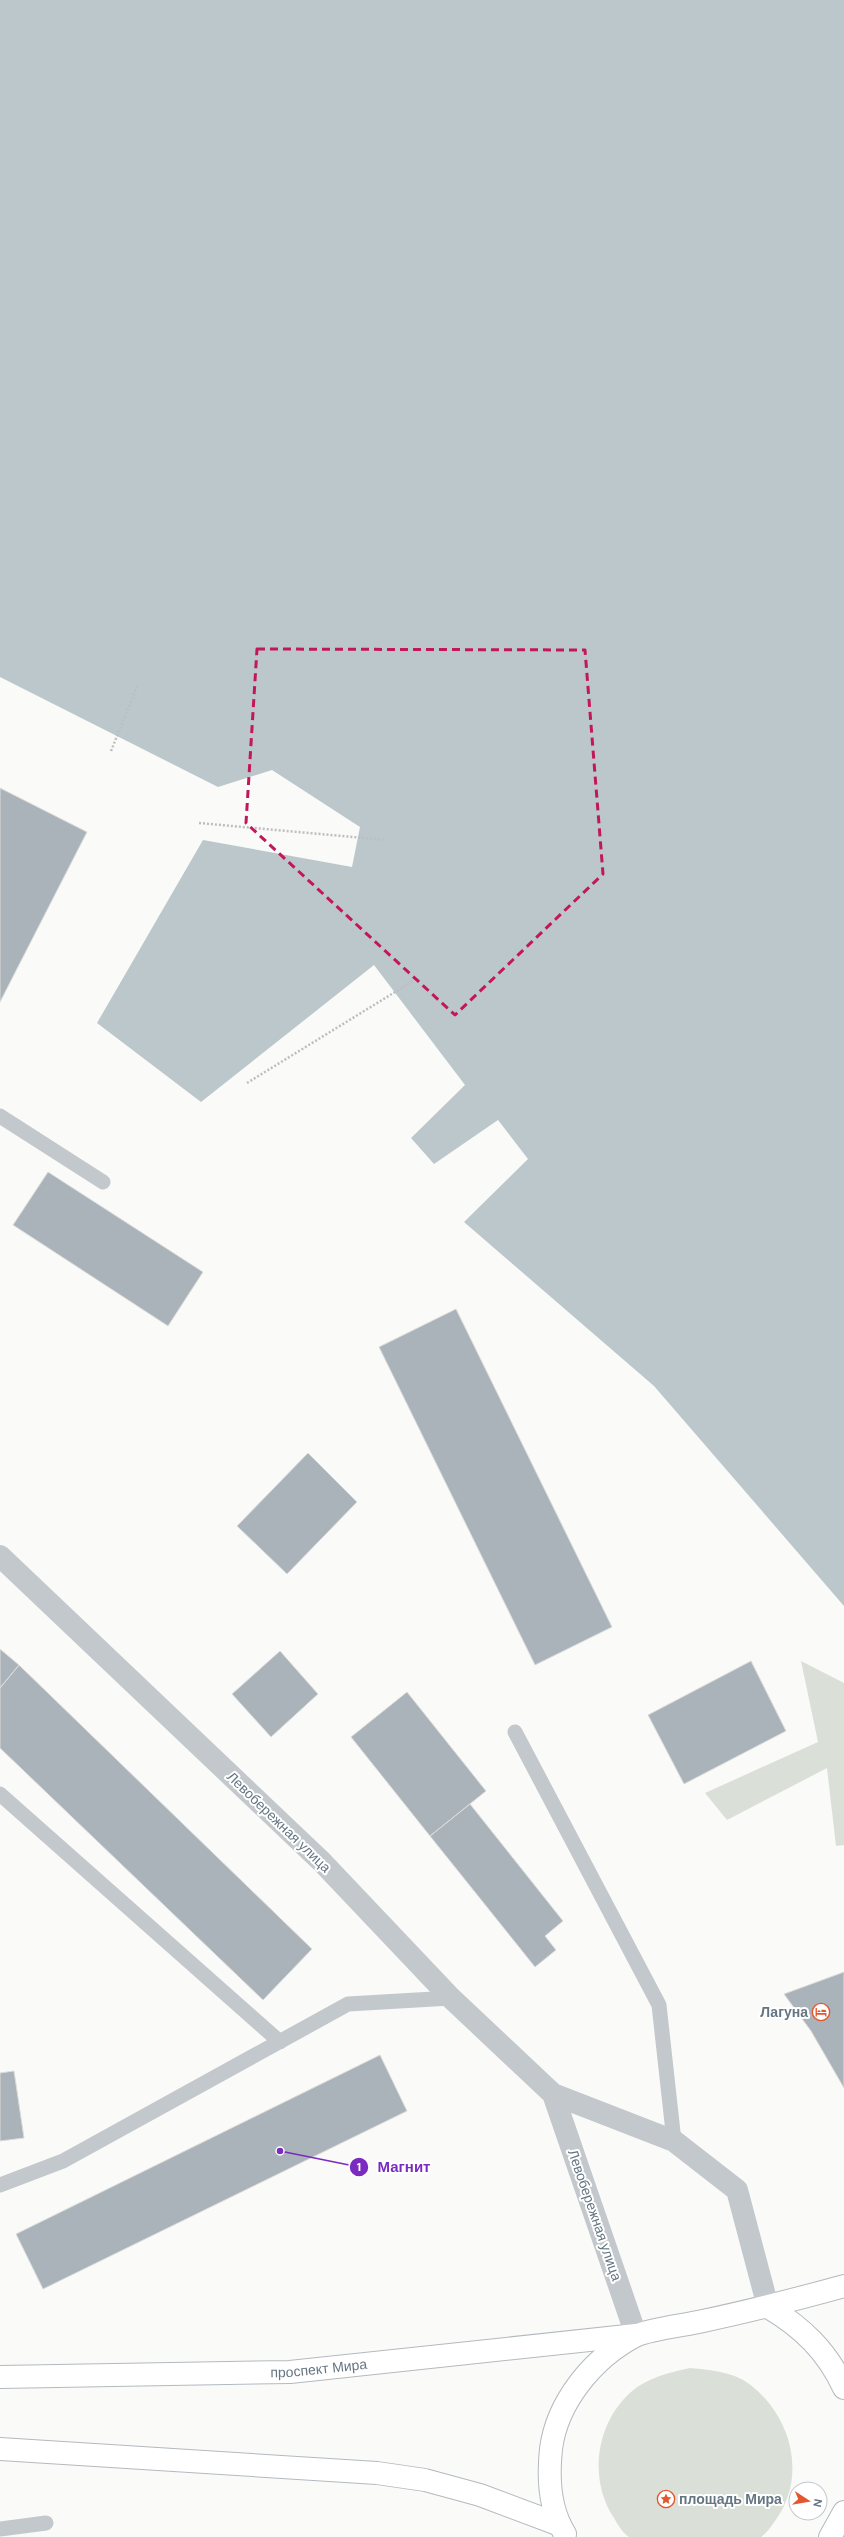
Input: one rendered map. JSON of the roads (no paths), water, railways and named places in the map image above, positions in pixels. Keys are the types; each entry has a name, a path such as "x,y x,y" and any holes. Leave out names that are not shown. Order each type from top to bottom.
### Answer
{"main road":[{"path":"564,2531 549,2482 552,2438 560,2416 570,2397 583,2379 613,2351 636,2335 768,2307 844,2286"},
{"path":"768,2307 794,2322 817,2344 834,2367 844,2388"},
{"name":"проспект Мира","path":"0,2377 290,2372 636,2335"},
{"path":"0,2449 377,2473 426,2480 480,2495 564,2531"},
{"path":"830,2537 844,2512"}],"street":[{"name":"Левобережная улица","path":"0,1556 322,1862 452,1998 553,2094 674,2141 737,2190 768,2307"},
{"name":"Левобережная улица","path":"553,2094 636,2335"}],"lane":[{"path":"0,1116 103,1182"},
{"path":"514,1732 659,2005 674,2141"},
{"path":"0,1794 280,2042"},
{"path":"0,2185 62,2161 348,2004 452,1998"},
{"path":"0,2529 46,2523"}],"place":[{"name":"Лагуна","path":"821,2012"},
{"name":"Магнит","path":"280,2151"},
{"name":"площадь Мира","path":"666,2499"}]}
